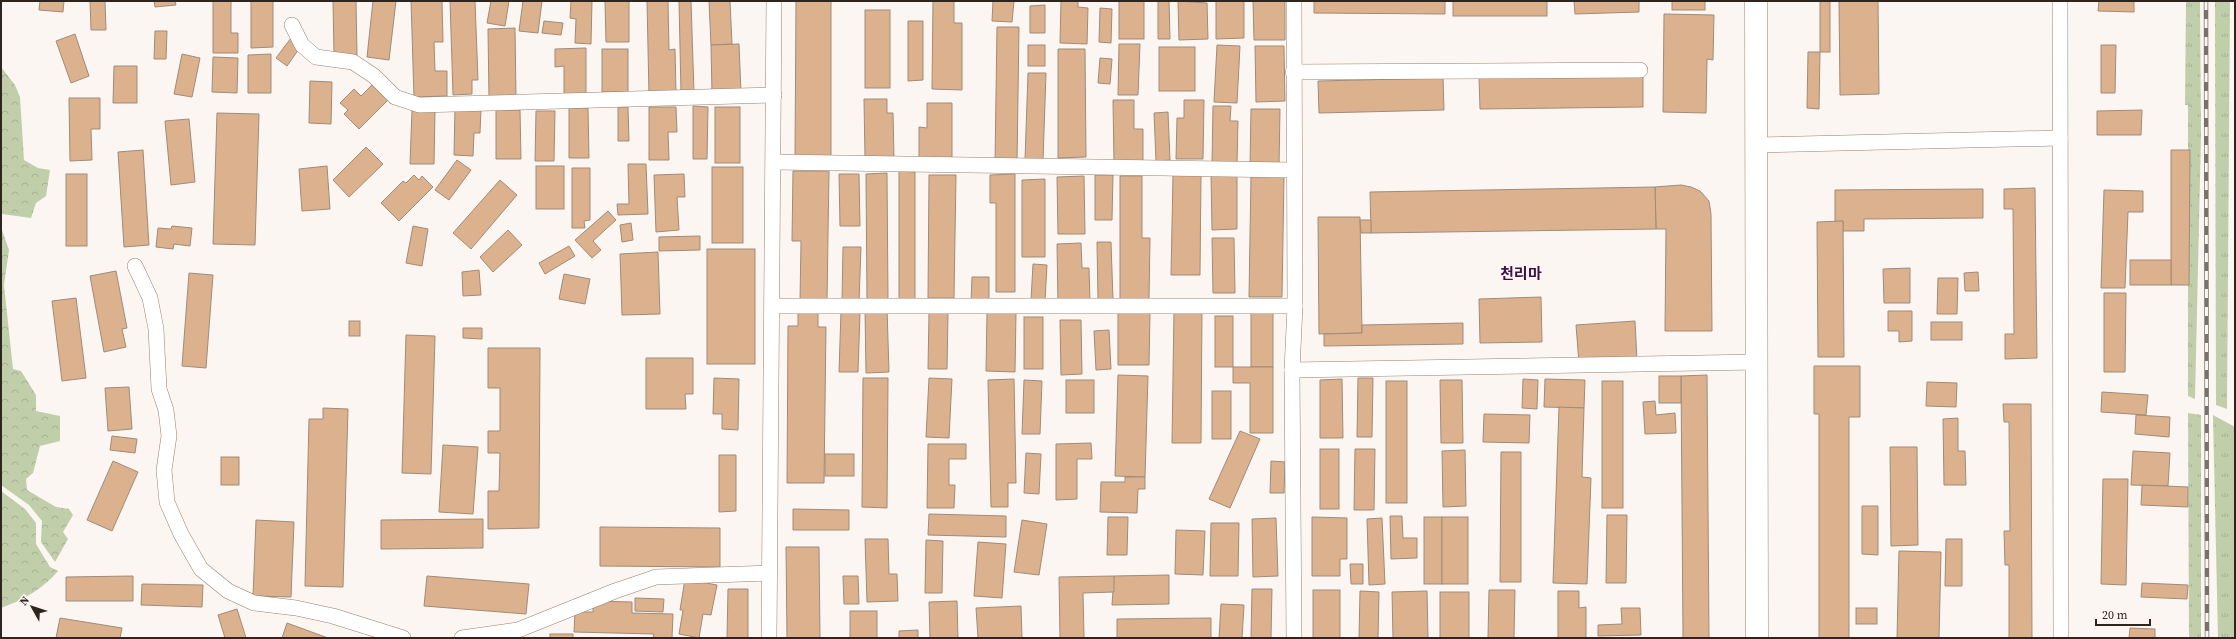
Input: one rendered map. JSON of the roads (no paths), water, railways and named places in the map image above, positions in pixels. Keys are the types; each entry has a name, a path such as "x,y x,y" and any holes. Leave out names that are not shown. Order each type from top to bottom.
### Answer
{"main road":[{"path":"1756,1 1758,362 1757,638"}],"street":[{"path":"770,638 769,573 773,306 774,1"},
{"path":"1294,1 1293,72 1295,306 1292,370 1294,638"},
{"path":"2060,1 2061,638"},
{"path":"292,25 302,45 316,57 353,62 374,76 395,97 419,105 774,95"},
{"path":"1293,72 1640,70"},
{"path":"1757,145 2060,138"},
{"path":"774,162 1294,170"},
{"path":"134,266 150,298 156,329 158,389 166,410 169,436 164,470 167,502 181,534 201,569 228,591 254,603 296,608 333,616 403,638"},
{"path":"773,306 1295,306"},
{"path":"1292,370 1758,362"},
{"path":"462,638 518,630 615,591 656,577 769,573"}],"railway":[{"path":"2206,1 2207,638"}],"district":[{"name":"천리마","path":"1521,273"}]}
